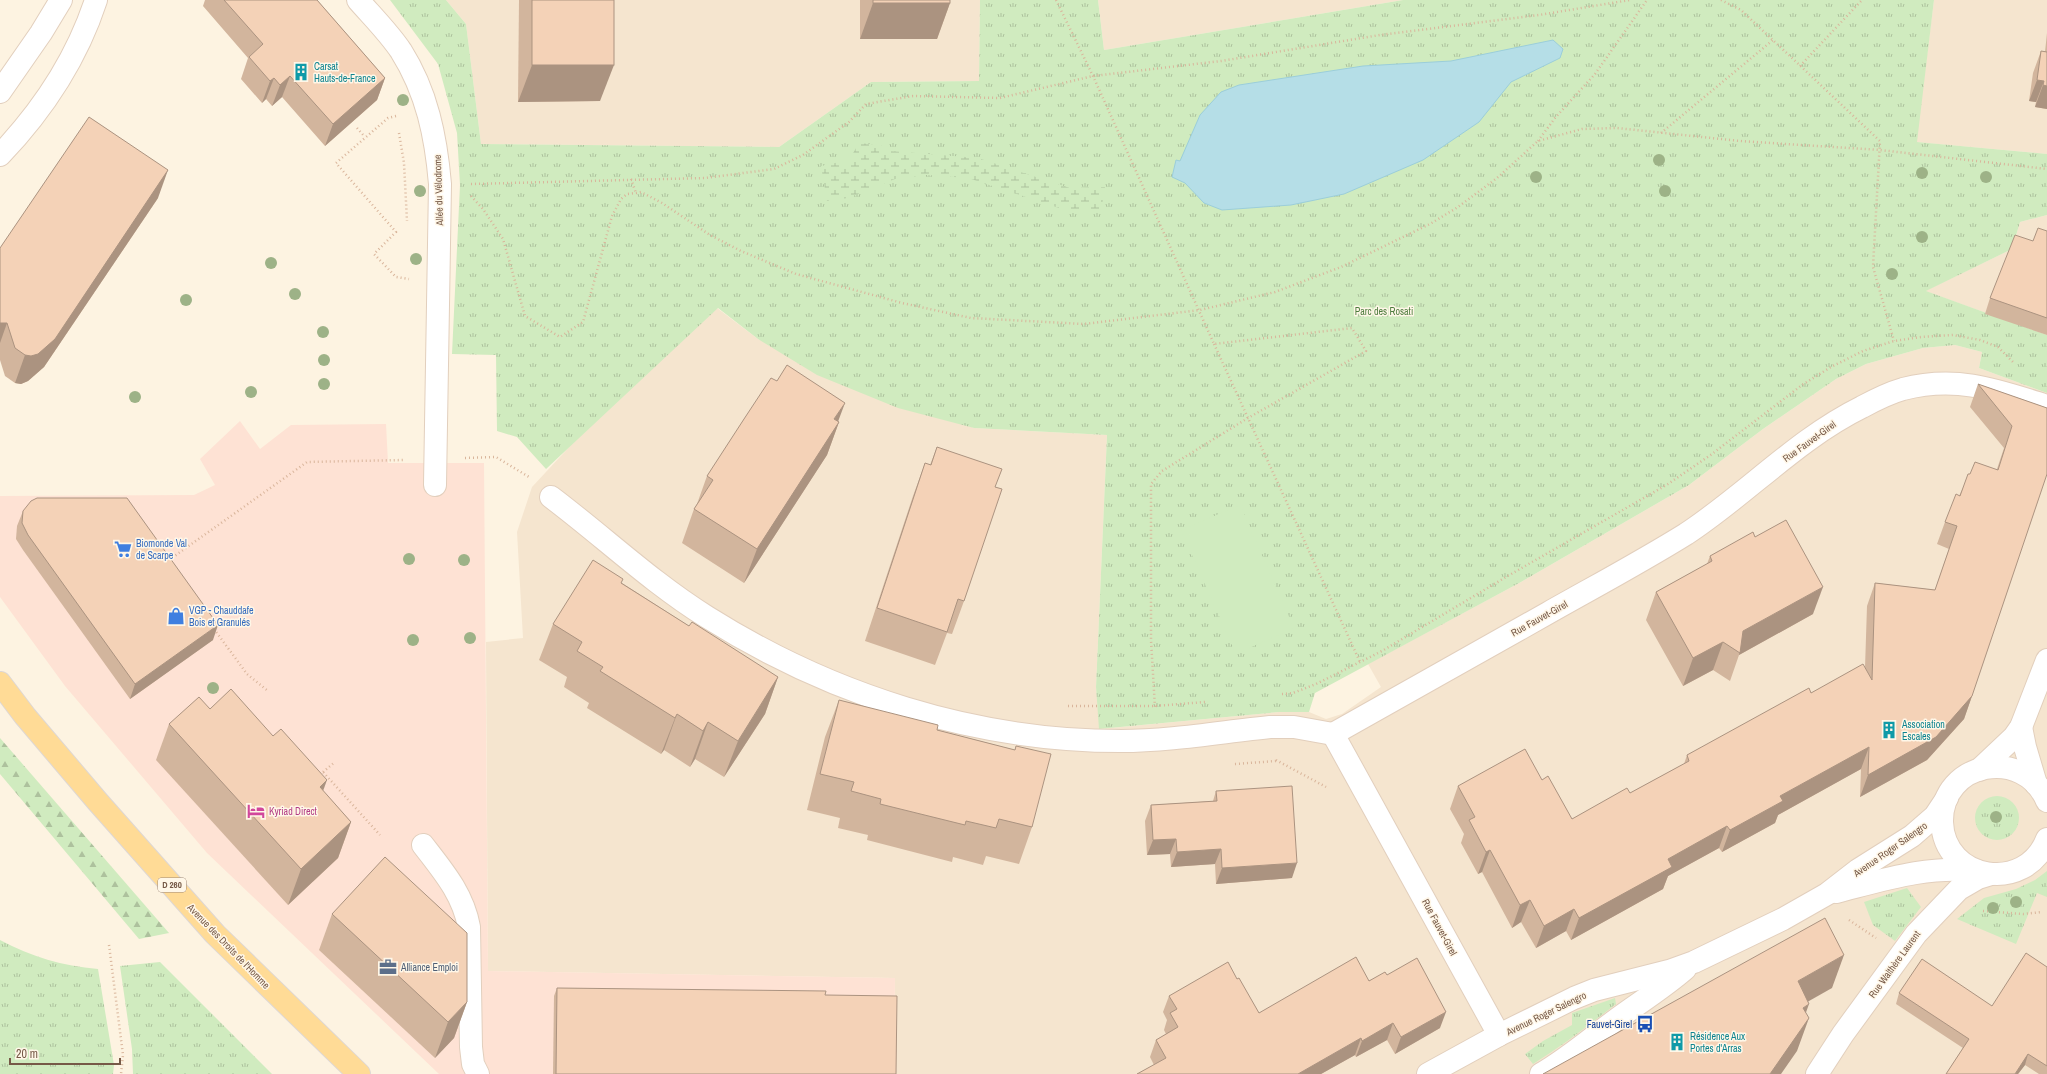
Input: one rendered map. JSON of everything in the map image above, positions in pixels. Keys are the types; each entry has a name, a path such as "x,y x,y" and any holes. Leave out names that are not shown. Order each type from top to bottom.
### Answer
{"main road":[{"name":"Avenue des Droits de l'Homme","path":"0,683 98,802 215,934 359,1074"}],"street":[{"path":"0,92 41,33 60,0"},
{"path":"0,155 45,100 62,73 76,48 96,0"},
{"name":"Allée du Vélodrome","path":"358,0 400,50 421,90 430,114 435,138 450,184 436,404 435,485"},
{"name":"Rue Fauvet-Girel","path":"1499,1035 1333,734 1658,551 1711,517 1815,434 1843,416 1872,402 1901,390 1927,384 1950,382 1983,386 2047,406"},
{"path":"551,497 643,572 708,617 790,664 854,692 940,718 1039,737 1121,741 1270,727 1294,728 1333,734"},
{"path":"1979,770 2014,737 2021,727 2047,660"},
{"path":"2021,727 2025,747 2043,792"},
{"path":"1979,770 1994,767 2010,768 2024,774 2043,792"},
{"name":"Avenue Roger Salengro","path":"1428,1074 1552,1008 1587,993 1669,971 1694,962 1783,919 1827,894 1858,870 1897,846 1925,825 1963,778 1979,770"},
{"path":"1947,798 1942,822 1948,845 1957,858 1984,872 2008,873 2023,868 2045,846"},
{"path":"423,845 460,896 466,911 469,927 471,1047 474,1064 478,1074"},
{"name":"Avenue Roger Salengro","path":"1827,894 1925,870 1955,868 1984,872"},
{"name":"Rue Walthère Laurent","path":"1817,1074 1843,1034 1920,929 1960,889 1978,878 1984,872"},
{"name":"Avenue Roger Salengro","path":"1541,1074 1564,1061 1614,1021 1661,990 1694,962"}],"path":[{"path":"1056,0 1093,76 1360,662"},
{"path":"450,184 705,178 774,169 803,155 849,122 866,104 913,96 1000,98 1093,76 1221,61 1380,35 1539,15 1630,0"},
{"path":"450,184 483,209 503,239 525,316 560,337 583,322 612,216 621,199 626,194 641,192 662,203 710,235 740,250 796,274 902,303 971,318 1084,324 1200,310 1275,292 1341,267 1430,224 1458,207 1497,178 1538,141 1555,118 1595,74 1647,0"},
{"path":"1721,0 1741,10 1880,141 1873,267 1894,341"},
{"path":"1800,66 1862,0"},
{"path":"1661,133 1773,40"},
{"path":"389,270 374,254 396,232 336,163 388,118 396,116 398,124"},
{"path":"357,128 365,137"},
{"path":"1538,141 1582,128 1616,128 1661,133 1880,150 2047,169"},
{"path":"399,132 404,163 407,226"},
{"path":"631,179 636,193"},
{"path":"407,272 407,279"},
{"path":"1157,738 1151,640 1151,484 1162,471 1248,418 1366,351 1352,328 1214,344"},
{"path":"1270,727 1268,697 1299,691 1382,651 1519,569 1668,484 1712,454 1777,403 1831,367 1863,351 1894,341 1921,337 1953,335 1980,340 1998,346 2018,367"},
{"path":"172,567 168,561 308,462 496,457 531,478 551,497"},
{"path":"210,624 247,674 268,691"},
{"path":"1064,706 1155,706 1209,701"},
{"path":"318,776 335,762"},
{"path":"323,772 380,835"},
{"path":"109,945 123,1054 121,1074"}],"shaded area":[{"path":"446,0 980,0 979,81 871,82 779,147 481,144 466,24"},
{"path":"1098,0 1403,0 1104,50"},
{"path":"1934,0 2047,0 2047,154 1916,142"},
{"path":"2047,215 2047,335 1925,291 2012,249 2020,222"},
{"path":"717,308 758,339 974,428 1107,435 1096,687 1100,729 1279,712 1309,712 1326,719 1342,714 1381,687 1368,664 1521,582 1689,485 1763,429 1836,379 1866,364 1923,348 1955,345 1982,352 1979,368 2047,393 2047,1074 894,1074 895,978 488,971 486,642 523,638 517,532 532,487 572,444"},
{"path":"240,421 260,449 291,425 386,424 388,463 484,463 488,971 895,978 894,1074 439,1074 207,853 65,686 0,597 0,496 194,495 215,485 200,459"}],"green space":[{"name":"Parc des Rosati","path":"390,0 446,0 466,24 481,144 779,147 871,82 979,81 980,0 1098,0 1104,50 1403,0 1934,0 1917,142 2047,154 2047,215 2020,222 2012,249 1926,291 2047,335 2047,393 1979,368 1982,352 1955,345 1923,348 1866,364 1836,379 1763,429 1689,485 1521,582 1315,693 1309,712 1279,712 1099,729 1096,687 1107,435 974,428 898,408 817,375 758,339 718,308 546,469 517,437 497,431 496,355 452,354 460,185 457,133 438,64"},
{"path":"859,143 880,145 891,151 978,158 1070,188 1105,187 1101,212 1062,209 968,178 926,175 895,179 848,198 827,201 821,166 849,160"},
{"path":"1240,505 1294,628 1236,654 1181,530"},
{"path":"0,738 169,933 139,939 0,774"},
{"path":"1993,796 2001,796 2006,797 2013,802 2018,809 2018,827 2013,834 2006,839 1993,840 1985,837 1978,830 1975,822 1975,814 1978,806 1985,799"},
{"path":"2047,871 2047,897 2037,893 2016,944 1957,919 1984,898 2016,889 2035,880"},
{"path":"1907,888 1921,907 1895,941 1873,925 1864,902"},
{"path":"0,940 48,960 72,966 98,969 114,1065 113,1074 0,1074"},
{"path":"160,962 272,1074 133,1074 132,1049 120,966"},
{"path":"1615,998 1616,1004 1565,1043 1533,1064 1525,1054 1543,1041 1572,1025 1572,1013"}],"water":[{"path":"1553,40 1563,49 1560,58 1511,82 1479,122 1423,160 1344,194 1291,205 1222,210 1204,203 1185,183 1172,177 1176,160 1180,161 1200,115 1221,92 1239,85 1363,66 1451,61"}],"building":[{"name":"Carsat Hauts-de-France","path":"224,0 317,0 385,78 333,124 290,76 280,85 274,78 270,81 249,57 263,44"},
{"path":"532,0 614,0 614,65 532,65"},
{"path":"873,0 950,0 950,3 873,3"},
{"path":"2041,51 2047,52 2047,86 2043,85 2044,81 2037,80"},
{"path":"89,117 168,170 55,339 38,354 31,356 25,355 15,348 7,323 0,323 0,248"},
{"path":"2038,228 2047,231 2047,318 1990,298 2015,235 2033,241"},
{"path":"787,365 845,403 834,419 839,422 757,549 694,509 713,480 707,476 771,378 777,381"},
{"path":"1978,384 2047,408 2047,474 1972,696 1936,737 1868,775 1869,747 1780,796 1783,801 1730,830 1727,826 1668,859 1672,867 1579,918 1574,909 1544,926 1530,900 1520,905 1490,850 1486,852 1469,820 1475,817 1458,786 1525,749 1542,780 1548,776 1572,819 1627,788 1630,793 1689,761 1687,755 1809,688 1811,693 1863,664 1872,680 1875,583 1935,590 1957,526 1945,522 1956,494 1960,496 1968,474 1970,474 1975,462 1998,470 2012,426"},
{"path":"937,447 1002,469 995,487 1002,489 964,601 958,599 947,632 877,608 925,463 931,465"},
{"path":"37,498 127,498 218,625 135,684 28,535 22,523 23,511 31,501"},
{"path":"1786,520 1823,587 1743,631 1740,653 1723,642 1693,658 1656,592 1712,561 1710,556 1753,532 1755,537"},
{"path":"593,560 623,579 621,583 689,626 692,622 778,677 738,741 708,722 703,731 677,714 675,718 600,671 603,667 577,651 582,642 553,624"},
{"path":"231,689 273,736 281,729 327,780 320,787 351,822 301,869 169,724 199,697 210,709"},
{"path":"839,700 938,725 937,730 1015,750 1016,746 1051,754 1032,827 999,819 996,828 966,821 965,825 880,804 881,799 851,791 854,782 820,774"},
{"path":"1292,786 1297,863 1222,868 1221,849 1177,852 1176,839 1153,840 1151,805 1217,801 1216,791"},
{"path":"385,857 467,933 467,1002 448,1022 332,914"},
{"path":"1825,918 1844,955 1798,981 1809,1004 1803,1008 1809,1018 1770,1074 1543,1074"},
{"path":"2026,953 2047,967 2047,1066 2028,1054 2015,1074 1946,1074 1969,1039 1899,993 1922,959 1992,1006"},
{"path":"1356,957 1369,981 1385,972 1387,975 1417,958 1446,1012 1401,1037 1393,1023 1362,1041 1361,1038 1298,1074 1137,1074 1166,1058 1156,1040 1178,1027 1170,1013 1177,1009 1169,996 1228,962 1259,1013"},
{"path":"557,988 826,991 825,995 897,996 896,1074 556,1074"}],"place":[{"name":"Carsat Hauts-de-France","path":"301,72"},
{"name":"Biomonde Val de Scarpe","path":"123,549"},
{"name":"VGP - Chauddafe Bois et Granulés","path":"176,616"},
{"name":"Association Escales","path":"1889,730"},
{"name":"Kyriad Direct","path":"256,811"},
{"name":"Alliance Emploi","path":"388,967"},
{"name":"Fauvet-Girel","path":"1645,1024"},
{"name":"Résidence Aux Portes d'Arras","path":"1677,1042"}]}
